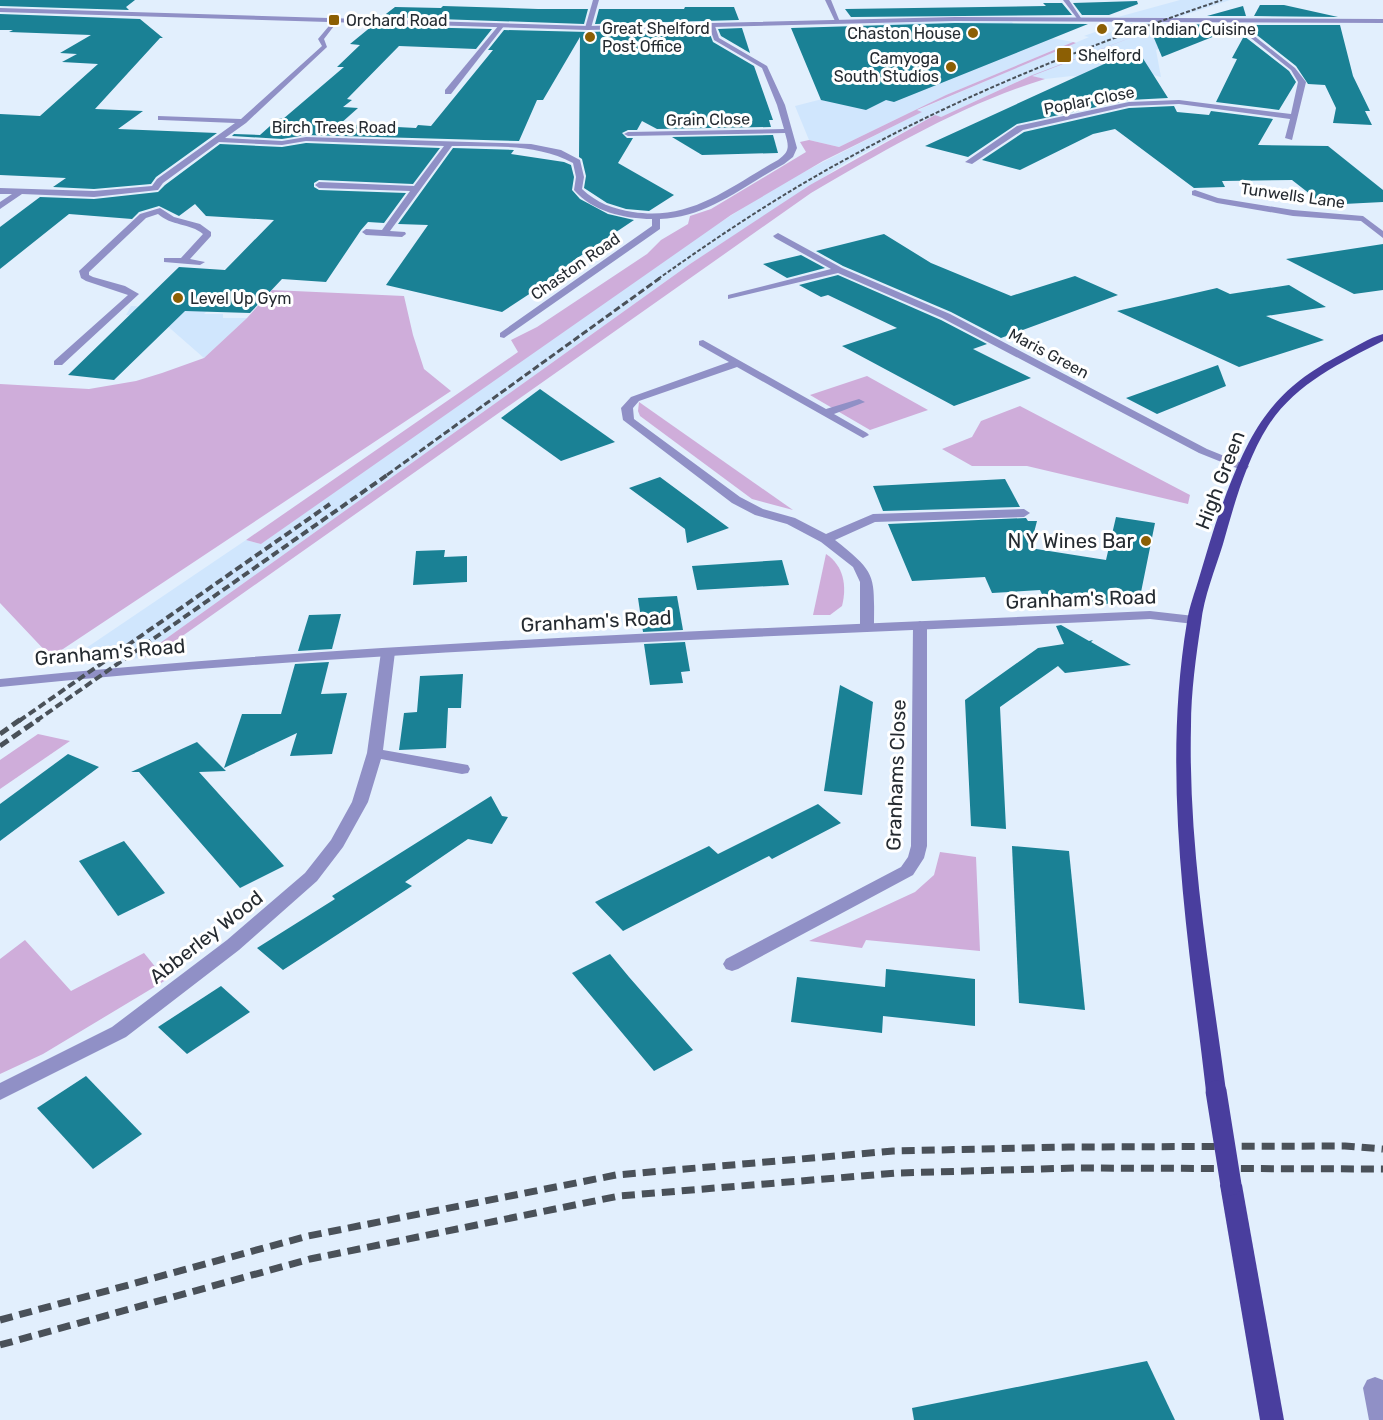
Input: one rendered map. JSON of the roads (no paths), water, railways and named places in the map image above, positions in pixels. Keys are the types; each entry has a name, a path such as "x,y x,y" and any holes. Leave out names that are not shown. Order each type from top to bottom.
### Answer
{"main road":[{"name":"High Green","path":"1272,1420 1264,1384 1216,1091 1194,914 1184,800 1183,725 1194,620 1224,517 1243,466 1263,425 1287,397 1317,371 1383,337"}],"street":[{"path":"588,28 596,0"},
{"path":"828,0 838,21"},
{"path":"1066,0 1080,20"},
{"path":"0,10 588,28 838,21 1383,21"},
{"path":"0,191 93,194 157,190 160,181 243,121 325,46 321,39 334,22"},
{"path":"1234,22 1293,69 1302,82 1289,138"},
{"name":"Chaston Road","path":"531,146 558,152 577,162 580,177 578,190 590,203 616,212 656,219 707,207 781,162 790,155 793,148 781,105 765,67 716,39 712,26"},
{"path":"448,92 501,27"},
{"name":"Poplar Close","path":"969,162 1020,128 1129,104 1179,102 1295,117"},
{"path":"161,118 243,121"},
{"path":"658,122 659,133"},
{"name":"Grain Close","path":"628,134 788,131"},
{"name":"Birch Trees Road","path":"219,140 282,143 306,139 531,146"},
{"path":"384,232 448,144"},
{"path":"319,185 414,189"},
{"path":"0,206 20,192"},
{"name":"Tunwells Lane","path":"1195,193 1217,200 1293,213 1363,219 1383,235"},
{"path":"58,363 134,294 126,289 92,282 84,276 84,271 143,216 162,208 166,218 203,228 208,234 183,261"},
{"name":"Chaston Road","path":"504,335 657,227 656,219"},
{"path":"366,232 402,234"},
{"name":"Maris Green","path":"778,236 839,270 946,316 1203,451 1243,466"},
{"path":"167,260 200,261"},
{"path":"732,297 839,270"},
{"path":"742,284 754,291"},
{"path":"703,343 863,435"},
{"path":"738,363 634,399 627,408 629,420 736,500 759,512 791,521 826,539 859,565 867,582 867,628"},
{"path":"826,413 859,402"},
{"path":"826,539 873,518 1024,513"},
{"name":"Granham's Road","path":"0,683 89,673 388,652 1150,615 1194,620"},
{"name":"Granhams Close","path":"732,964 907,871 916,858 919,839 921,625"},
{"name":"Abberley Wood","path":"0,1092 119,1032 271,914 312,877 337,843 360,802 375,753 388,652"},
{"path":"375,753 462,769"},
{"path":"1375,1388 1381,1420"}],"railway":[{"path":"658,279 776,200 895,133 1032,70 1222,0"},
{"path":"387,475 660,278"},
{"path":"36,721 390,473"},
{"path":"19,721 330,504"},
{"path":"0,734 21,719"},
{"path":"0,746 39,719"},
{"path":"0,1320 308,1236 616,1175 893,1151 1069,1147 1345,1146 1383,1149"},
{"path":"0,1345 310,1259 619,1196 897,1173 1075,1168 1383,1169"}],"place":[{"name":"Orchard Road","path":"334,20"},
{"name":"Zara Indian Cuisine","path":"1102,29"},
{"name":"Chaston House","path":"973,33"},
{"name":"Great Shelford Post Office","path":"590,37"},
{"name":"Shelford","path":"1064,55"},
{"name":"Camyoga South Studios","path":"951,67"},
{"name":"Level Up Gym","path":"178,298"},
{"name":"N Y Wines Bar","path":"1146,541"}]}
